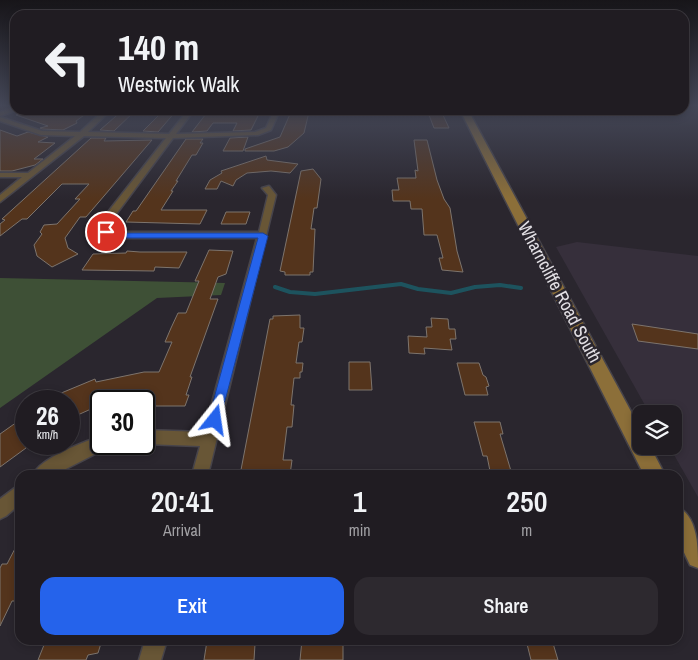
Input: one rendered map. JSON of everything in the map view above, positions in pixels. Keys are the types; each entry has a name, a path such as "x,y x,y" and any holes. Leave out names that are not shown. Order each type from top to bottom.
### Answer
{"main road":[{"name":"Wharncliffe Road South","path":"478,137 652,470"},
{"path":"683,528 698,557"}],"street":[{"path":"0,198 78,137"},
{"path":"171,137 106,221 106,232 117,235 263,236"},
{"path":"0,175 28,175"},
{"path":"201,470 263,236 272,195 266,188"},
{"path":"155,437 210,439"},
{"path":"47,470 90,448"},
{"path":"0,510 15,497"},
{"path":"150,660 154,645"}],"shaded area":[{"path":"577,242 698,256 698,497 674,455 682,455 682,405 645,405 556,247"}],"green space":[{"path":"0,278 225,283 221,295 157,298 26,390 15,390 15,397 0,408"}],"building":[{"path":"0,137 47,137 38,142 55,143 34,159 43,159 35,165 12,171 0,171"},
{"path":"248,137 243,151 223,151 230,138"},
{"path":"280,137 300,137 288,147 274,151 245,151 245,149"},
{"path":"91,138 106,138 104,141 152,140 86,217 80,217 65,238 68,248 78,254 52,267 37,256 34,245 42,234 40,232 44,225 57,224 80,199 75,199 89,184 62,184 27,219 22,219 0,236 0,224 5,220 2,219"},
{"path":"186,139 203,139 200,143 203,143 196,155 192,155 161,210 207,210 200,224 126,222 133,211 136,211"},
{"path":"414,140 427,140 437,180 444,199 450,208 457,251 463,272 442,270 439,258 443,258 437,235 424,235 422,209 411,209 410,201 393,201 392,190 399,190 397,178 416,178 415,170 418,171"},
{"path":"266,156 267,160 298,164 290,173 271,171 247,173 236,180 233,186 221,181 217,189 205,189 210,180 222,173 221,171"},
{"path":"313,169 321,179 317,208 314,208 311,229 315,229 313,272 310,272 310,275 285,275 285,272 280,271 301,171"},
{"path":"226,212 250,212 246,224 221,224"},
{"path":"209,250 233,251 226,274 218,277 210,299 218,299 190,377 192,377 186,395 189,395 185,406 155,406 155,390 90,390 90,409 80,414 80,390 68,390 95,379 96,382 144,372 159,372 172,342 165,342 178,313 186,313 199,281 195,281"},
{"path":"127,251 187,252 179,268 155,267 154,271 82,270 93,254 126,253"},
{"path":"300,315 300,328 304,328 302,342 299,342 296,363 303,363 302,372 300,372 300,378 294,378 291,405 294,405 292,427 287,427 283,460 292,460 291,470 241,470 270,319 273,319 273,316"},
{"path":"431,318 448,319 449,329 455,329 456,339 450,339 452,350 424,348 425,354 409,353 408,336 427,337 426,327 432,327"},
{"path":"632,324 698,334 698,349 638,341"},
{"path":"349,362 370,362 372,390 349,390"},
{"path":"457,363 479,363 489,386 486,387 488,395 465,395"},
{"path":"474,422 500,422 503,434 500,434 511,470 490,470 487,456 483,456"},
{"path":"15,423 16,455 0,467 0,434"},
{"path":"15,549 15,601 12,601 0,626 0,568 2,564 7,564"},
{"path":"44,645 100,645 98,653 88,655 86,660 38,660"},
{"path":"206,645 255,645 254,660 204,660"},
{"path":"302,645 343,645 343,660 300,660"},
{"path":"527,645 554,645 558,660 531,660"}],"waterway":[{"path":"275,287 290,292 315,294 401,284 418,289 451,293 475,287 500,285 521,288"}],"route":[{"path":"106,232 117,235 263,236 215,420"}]}
